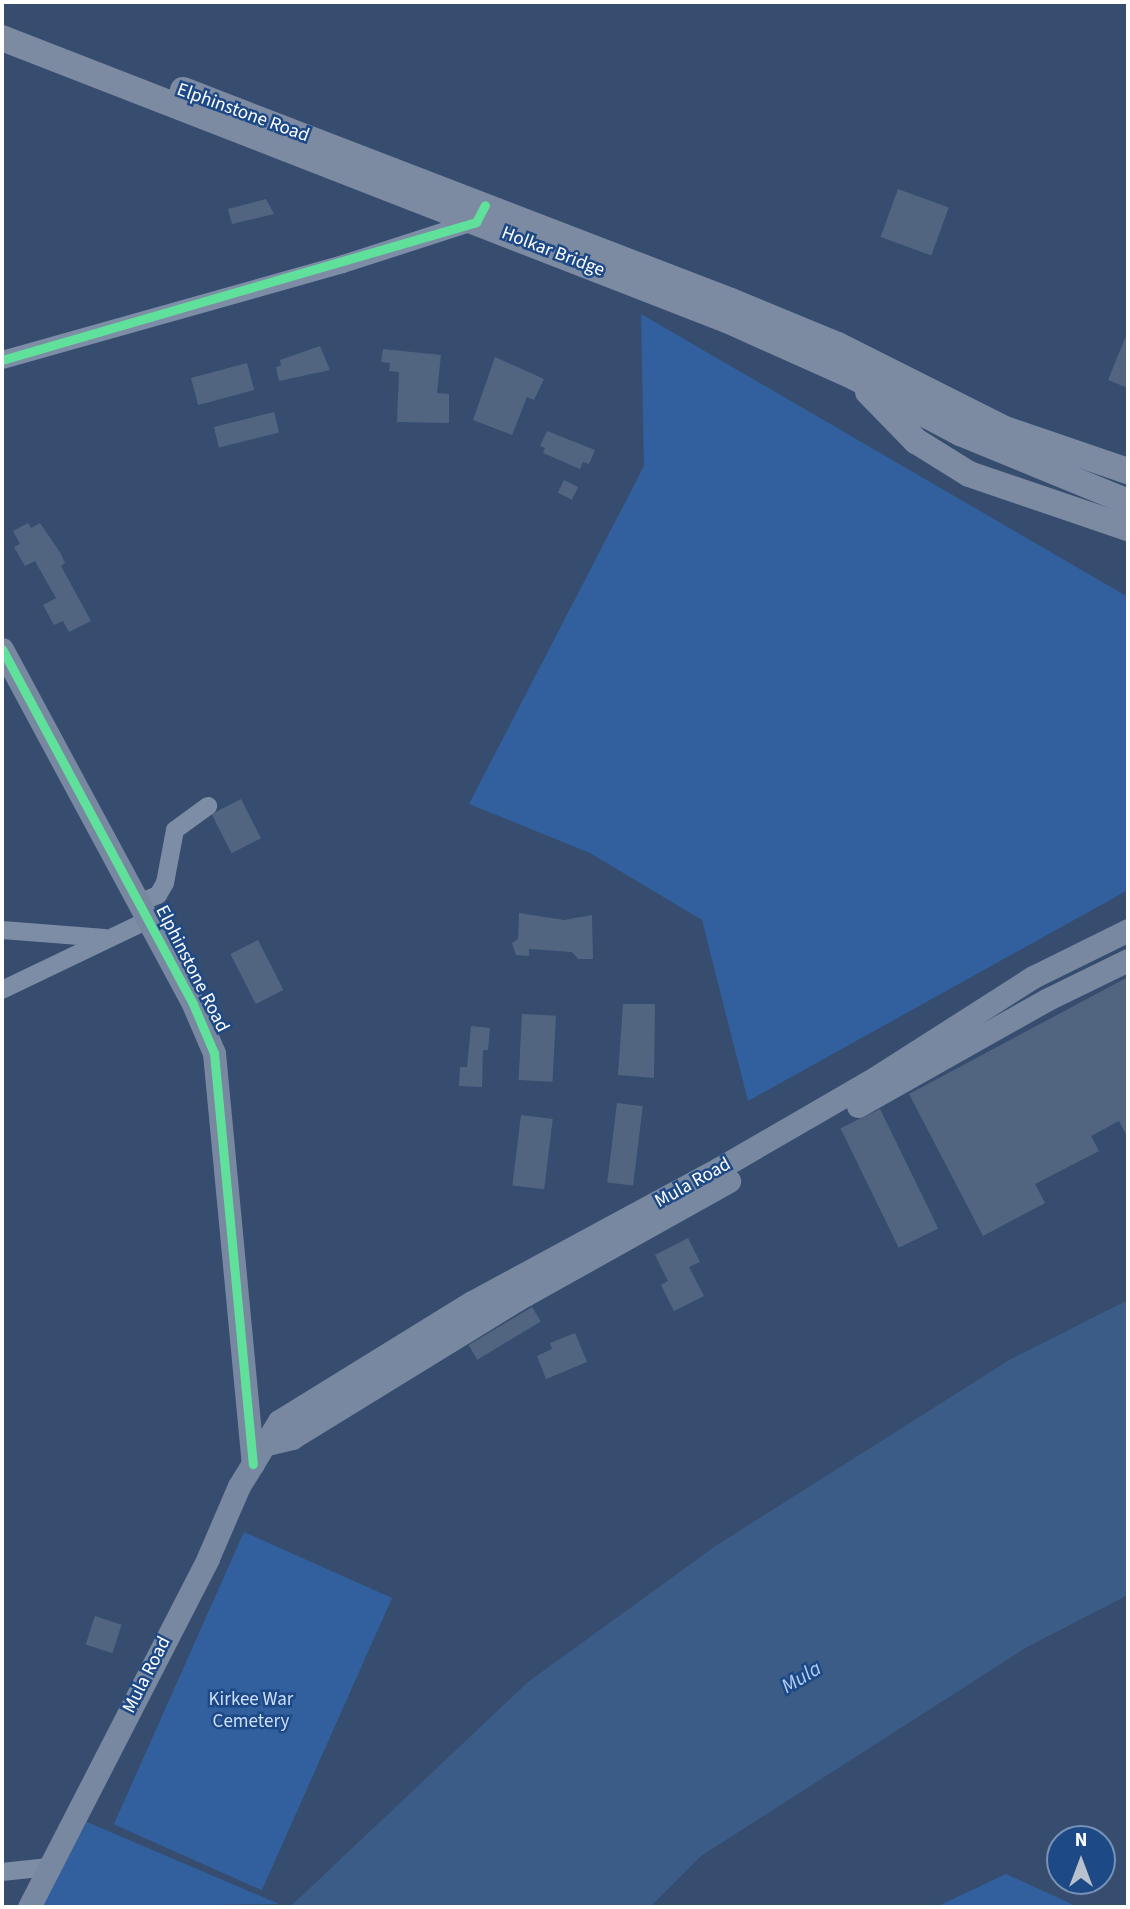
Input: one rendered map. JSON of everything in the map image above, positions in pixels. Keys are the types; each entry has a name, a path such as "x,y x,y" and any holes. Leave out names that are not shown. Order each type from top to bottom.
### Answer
{"main road":[{"name":"Elphinstone Road","path":"2,20 480,214"},
{"name":"Holkar Bridge","path":"2,38 480,214 854,377 1016,458 1128,502"},
{"path":"480,214 838,345 1005,429 1128,471"},
{"path":"854,377 916,441 969,474 1128,528"},
{"name":"Elphinstone Road","path":"2,649 143,911 214,1053 253,1464"},
{"name":"Mula Road","path":"29,1907 253,1464 267,1444 292,1438 442,1333 1008,1012 1128,930"},
{"path":"1008,1012 1128,960"}],"street":[{"path":"2,360 480,214"},
{"path":"2,990 109,939 143,911 166,883 175,830 208,806"},
{"path":"2,930 109,939"},
{"path":"2,1871 49,1867"}],"green space":[{"path":"641,314 1128,597 1128,890 748,1101 702,920 590,853 469,804 644,466"},
{"name":"Kirkee War Cemetery","path":"244,1532 392,1598 262,1890 114,1824"},
{"path":"87,1822 279,1904 41,1907"},
{"path":"1006,1874 1046,1892 1046,1895 1078,1907 936,1907"}],"water":[{"name":"Mula","path":"1128,1300 1128,1595 1027,1647 701,1856 650,1907 290,1907 528,1682 717,1545 1011,1359"}],"building":[{"path":"898,189 949,207 931,255 881,237"},
{"path":"266,199 274,214 232,224 228,209"},
{"path":"1128,331 1128,388 1108,380"},
{"path":"320,346 330,370 279,381 276,367 281,366 280,360"},
{"path":"383,349 441,355 437,393 449,394 449,423 397,422 399,372 389,371 390,363 381,362"},
{"path":"495,357 544,379 534,400 527,397 512,435 473,420"},
{"path":"247,363 254,390 198,405 191,378"},
{"path":"274,412 279,432 219,447 214,427"},
{"path":"547,431 595,450 589,464 583,462 580,469 543,453 545,448 540,446"},
{"path":"564,480 578,487 572,500 558,492"},
{"path":"28,523 31,528 40,523 60,552 65,563 61,566 91,621 69,632 63,621 54,625 43,605 56,598 35,561 25,566 14,547 20,544 13,531"},
{"path":"241,799 261,838 232,853 212,814"},
{"path":"519,913 564,920 592,915 593,959 578,959 572,952 529,949 529,956 516,955 512,943 518,939"},
{"path":"258,940 283,990 256,1004 230,954"},
{"path":"1128,977 1128,1138 1119,1121 1091,1136 1099,1151 1035,1184 1045,1203 983,1236 909,1094"},
{"path":"623,1004 655,1004 654,1078 618,1075"},
{"path":"522,1014 556,1016 552,1082 519,1080"},
{"path":"471,1026 490,1028 488,1050 483,1050 482,1087 459,1086 460,1067 467,1067"},
{"path":"617,1103 643,1106 633,1186 607,1182"},
{"path":"880,1109 938,1229 899,1248 840,1128"},
{"path":"521,1115 553,1119 544,1189 512,1185"},
{"path":"688,1238 700,1262 689,1267 704,1296 674,1311 661,1285 668,1281 655,1255"},
{"path":"532,1307 541,1322 477,1360 469,1345"},
{"path":"575,1333 587,1362 546,1379 537,1356 552,1349 550,1343"},
{"path":"95,1616 122,1625 112,1653 86,1645"}],"cycle path":[{"path":"2,360 476,222 485,205"},
{"path":"2,649 193,1004 214,1053 253,1464"}]}
